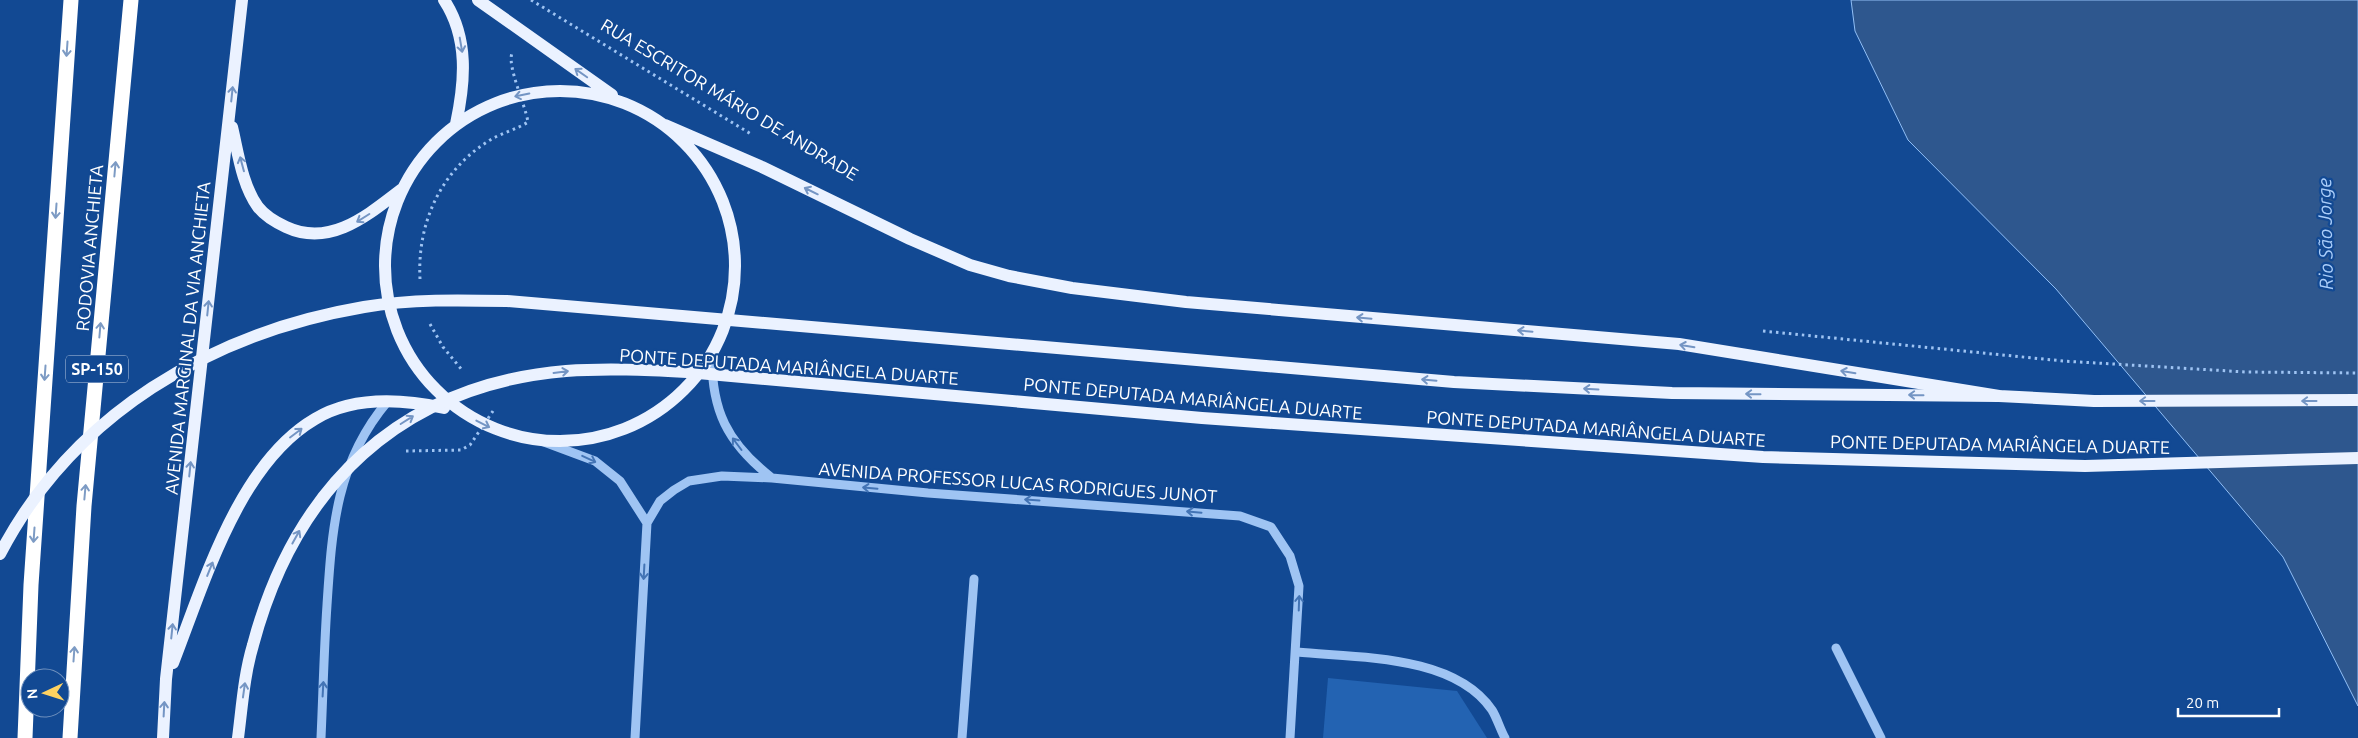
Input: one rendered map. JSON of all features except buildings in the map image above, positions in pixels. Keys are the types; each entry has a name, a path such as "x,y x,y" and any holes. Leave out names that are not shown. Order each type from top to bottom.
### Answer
{"highway":[{"name":"RODOVIA ANCHIETA","path":"25,738 31,584 71,0"},
{"name":"RODOVIA ANCHIETA","path":"70,738 84,506 131,0"}],"main road":[{"name":"AVENIDA MARGINAL DA VIA ANCHIETA","path":"163,738 166,679 242,0"},
{"path":"444,0 454,19 462,54 464,83 456,124"},
{"path":"478,0 621,101"},
{"path":"564,90 593,93 621,101 644,112 665,125 692,150 713,180 727,213 734,249 734,285 729,312 712,354 691,384 674,400 654,415 630,428 603,438 583,441 544,442 509,435 485,426 460,411 437,392 417,368 401,341 390,311 385,280 385,249 391,218 402,188 418,162 436,141 456,124 481,109 507,98 522,95 564,90"},
{"path":"230,117 250,192 258,206 268,216 294,231 310,234 344,228 364,218 402,188"},
{"name":"PONTE DEPUTADA MARIÂNGELA DUARTE","path":"665,125 762,167 910,239 970,265 1033,282 1186,302 1680,344 2000,396"},
{"name":"PONTE DEPUTADA MARIÂNGELA DUARTE","path":"0,554 10,534 48,479 71,454 106,420 191,363 232,344 279,327 365,307 414,302 507,301 1454,382 1672,393 2000,396 2104,401 2358,400"},
{"name":"PONTE DEPUTADA MARIÂNGELA DUARTE","path":"238,738 252,646 273,582 298,532 333,485 368,448 398,426 436,404 495,384 564,371 633,370 687,372 1202,418 1763,457 2085,466 2358,458"},
{"path":"166,679 211,565 230,523 251,483 290,436 316,418 345,407 388,401 414,401 460,411"}],"street":[{"path":"712,354 712,378 718,410 741,448 772,478"},
{"path":"320,738 330,558 337,504 352,457 362,436 388,401"},
{"path":"544,442 595,461 620,481 647,523 635,738"},
{"name":"AVENIDA PROFESSOR LUCAS RODRIGUES JUNOT","path":"647,523 660,501 689,481 722,476 772,478 928,493 1240,516 1271,527 1290,556 1300,586 1290,738"},
{"path":"962,738 974,579"},
{"path":"1836,648 1881,738"},
{"path":"1297,652 1394,661 1427,667 1450,676 1474,690 1492,710 1505,738"}],"path":[{"name":"RUA ESCRITOR MÁRIO DE ANDRADE","path":"531,0 757,138"},
{"path":"420,283 419,260 424,226 438,193 465,157 504,132 528,122 522,95 510,59 540,6"},
{"path":"428,316 443,347 462,370 470,375"},
{"path":"398,452 461,450 470,445 485,426 494,408"}],"shaded area":[{"path":"1328,678 1457,691 1487,738 1323,738"}],"water":[{"name":"Rio São Jorge","path":"1851,0 2358,0 2358,706 2283,557 2056,289 1908,140 1855,31"}]}
